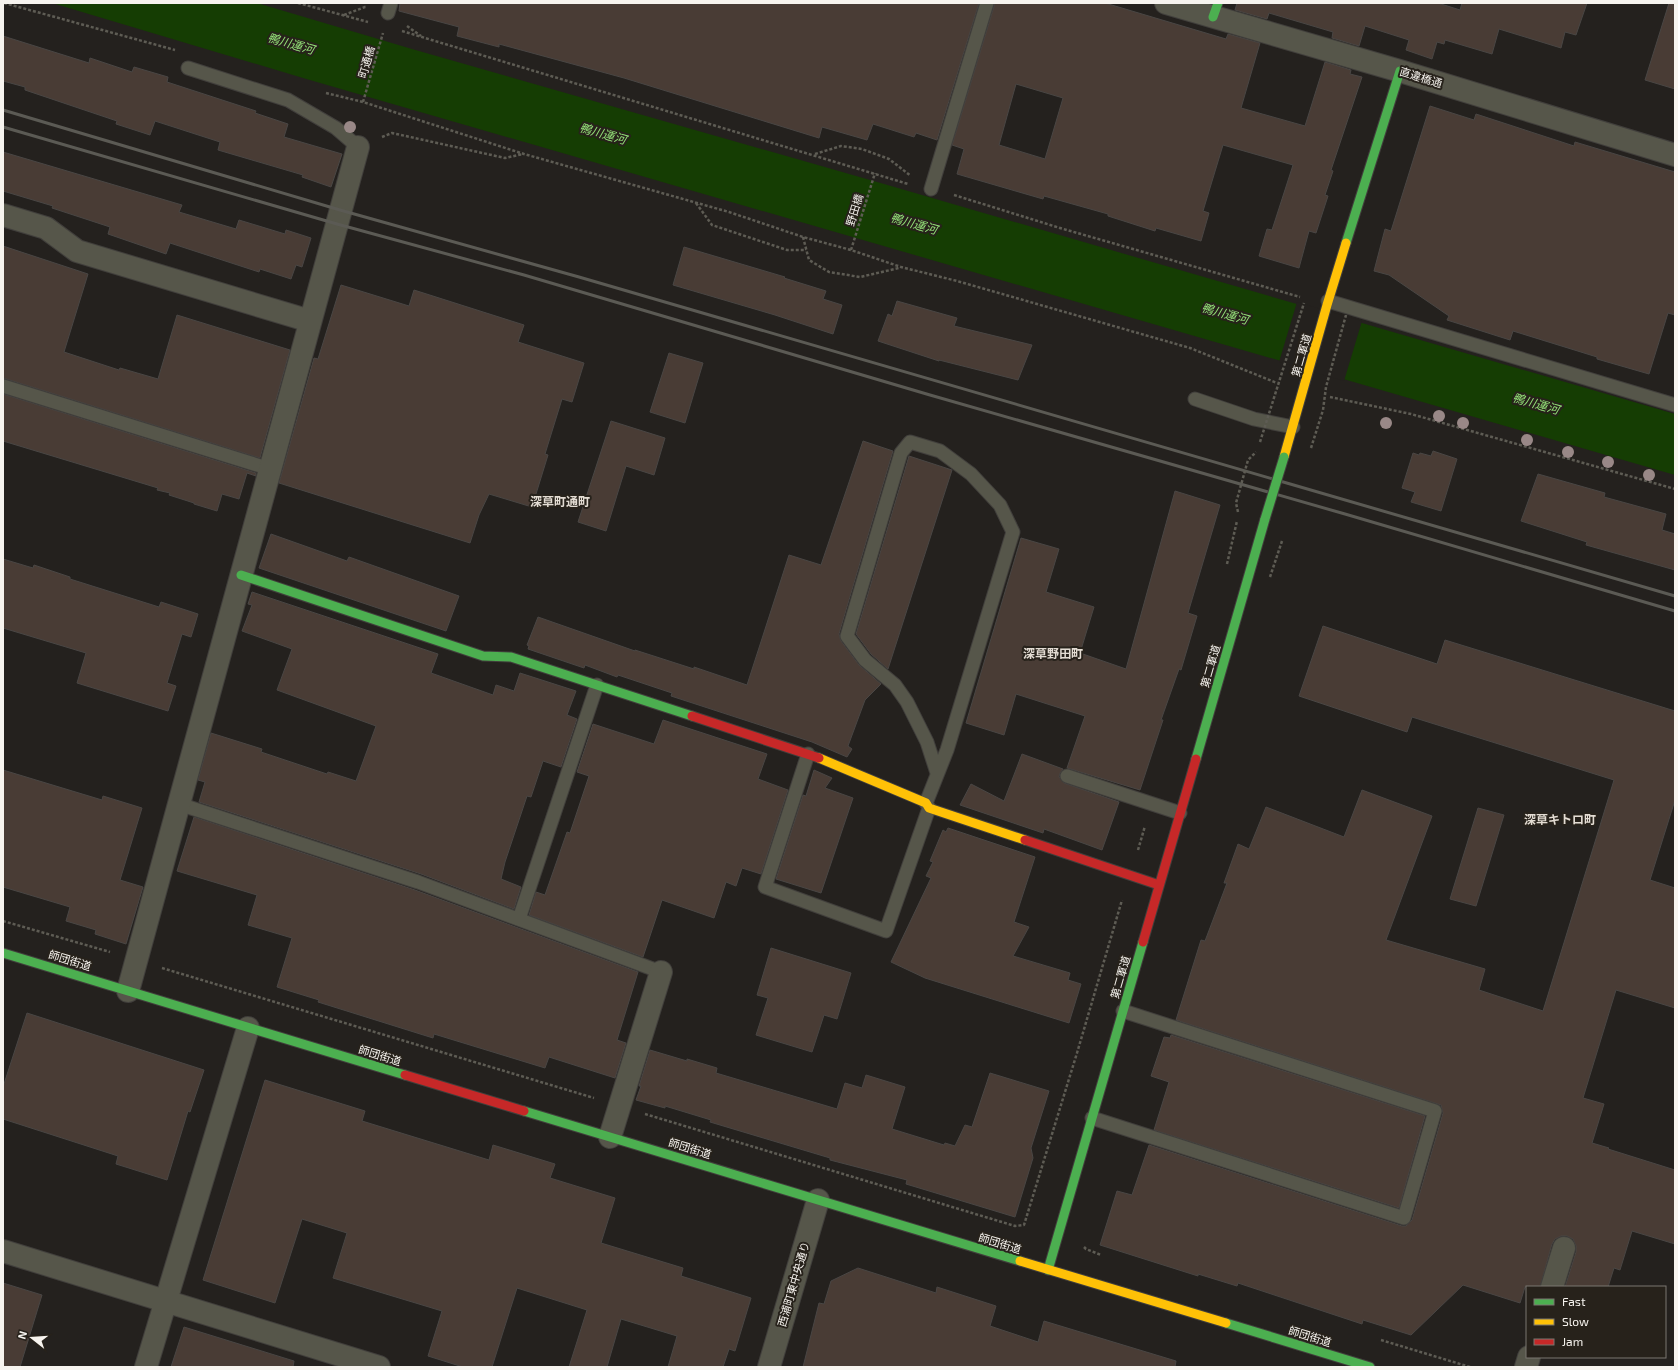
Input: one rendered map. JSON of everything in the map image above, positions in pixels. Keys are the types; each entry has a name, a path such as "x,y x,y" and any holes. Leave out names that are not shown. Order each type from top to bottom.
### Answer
{"street":[{"name":"直違橋通","path":"1166,3 1215,10 1400,71 1675,155"},
{"name":"第二軍道","path":"1048,1270 1328,303 1400,71"},
{"path":"128,991 358,147"},
{"path":"3,215 46,228 77,251 310,320"},
{"path":"241,575 483,656 511,657 808,754 927,806 1159,886"},
{"name":"師団街道","path":"3,953 1370,1367"},
{"path":"610,1137 661,972"},
{"path":"146,1367 248,1028"},
{"name":"西浦町東中央通り","path":"769,1367 818,1200"},
{"path":"1552,1286 1564,1248"},
{"path":"3,1251 166,1300 379,1367"}],"lane":[{"path":"925,188 988,3"},
{"path":"188,68 288,100 336,128 358,147"},
{"path":"1328,303 1675,405"},
{"path":"3,386 270,469"},
{"path":"1195,399 1254,419 1267,420 1293,426"},
{"path":"808,754 765,886 886,931 937,773 948,750 1013,532 1000,504 971,474 940,451 910,442 901,453 847,636 865,660 895,685 907,702 927,742 937,773"},
{"path":"519,919 597,685"},
{"path":"1067,776 1180,813"},
{"path":"179,804 418,882 661,972"},
{"path":"1092,1118 1404,1218 1435,1111 1123,1011"}],"path":[{"path":"4,3 176,50"},
{"path":"298,3 371,23"},
{"name":"町通橋","path":"363,102 385,26"},
{"path":"398,30 925,188 1306,299 1328,303"},
{"path":"320,92 363,102 524,154 696,203 803,237 851,250 901,267 957,280 1190,348 1279,384 1305,386 1332,398 1411,414 1675,489"},
{"path":"358,147 392,133 505,158 524,154"},
{"path":"814,155 841,146 862,149 889,159 925,188"},
{"name":"野田橋","path":"851,250 875,173"},
{"path":"696,203 712,225 787,250 806,250"},
{"path":"803,237 809,260 829,272 860,277 901,267"},
{"path":"1259,445 1304,304"},
{"path":"1225,571 1238,513 1236,503 1248,460 1256,451"},
{"path":"3,920 1015,1226 1024,1225 1073,1068 1152,803"}],"water":[{"name":"鴨川運河","path":"52,3 257,3 1675,414 1675,475 303,78"}],"pier":[{"path":"1297,302 1362,321 1344,381 1279,362"}],"building":[{"path":"400,3 979,3 937,140 916,133 914,137 873,124 867,140 822,127 819,138 624,78 499,44 499,47 457,36 459,27 399,11"},
{"path":"995,3 1105,3 1226,39 1228,34 1260,43 1241,108 1305,126 1325,62 1351,70 1350,74 1362,77 1331,170 1333,171 1325,195 1328,196 1316,233 1309,231 1299,268 1259,256 1267,229 1272,230 1293,165 1223,145 1203,211 1209,213 1201,241 1156,228 1155,231 1108,216 1108,214 1044,196 1043,199 957,174 964,149 952,145","holes":["1016,84 1063,98 1045,159 999,145"]},
{"path":"1237,3 1438,3 1460,10 1462,3 1587,3 1576,35 1565,32 1561,48 1499,29 1492,54 1445,40 1444,44 1437,42 1432,59 1406,50 1409,40 1365,26 1359,46 1332,38 1333,32 1269,13 1267,19 1235,10"},
{"path":"1669,3 1675,3 1675,89 1645,80"},
{"path":"3,36 89,63 90,58 132,72 134,67 168,77 167,82 256,111 255,113 288,124 284,137 342,154 331,187 302,177 303,175 218,150 220,142 155,121 150,135 116,124 117,121 25,90 25,87 3,81"},
{"path":"1430,106 1474,120 1476,114 1574,146 1575,142 1675,172 1675,315 1668,313 1649,374 1597,359 1597,357 1513,331 1510,340 1447,320 1449,316 1389,275 1374,271 1385,229 1391,231"},
{"path":"3,152 182,205 179,212 236,229 239,220 285,234 286,230 311,238 302,267 296,265 291,279 260,269 259,272 170,243 166,254 108,234 110,227 52,208 53,206 3,191"},
{"path":"3,246 88,274 64,352 119,370 120,368 158,379 177,315 290,350 260,458 3,378"},
{"path":"684,247 785,277 784,278 826,291 823,299 842,305 833,334 673,285"},
{"path":"341,285 409,306 414,290 524,325 518,342 584,363 572,402 562,399 545,454 548,455 532,507 489,494 479,515 470,543 279,483 314,358 318,359"},
{"path":"897,301 957,318 954,326 1032,345 1018,380 939,361 878,341 888,314 892,316"},
{"path":"669,353 703,363 685,423 650,412"},
{"path":"3,394 256,473 256,476 247,473 239,499 222,494 217,511 194,504 169,495 170,493 157,490 158,488 3,441"},
{"path":"611,421 665,438 654,475 626,466 606,531 578,522"},
{"path":"863,441 893,451 839,634 841,641 859,665 881,684 865,700 848,746 852,749 847,757 812,742 671,696 672,693 618,675 617,677 585,665 584,668 528,649 529,646 527,645 538,617 635,651 694,669 694,667 747,685 789,555 821,565"},
{"path":"1433,451 1457,459 1441,511 1411,502 1415,492 1402,488 1413,453 1431,456"},
{"path":"909,456 952,470 888,669 871,654 856,634"},
{"path":"1538,474 1605,493 1604,497 1666,514 1662,530 1675,534 1675,570 1586,545 1587,542 1521,521"},
{"path":"1175,491 1220,505 1188,613 1197,616 1181,670 1179,669 1161,720 1163,720 1140,790 1067,768 1085,716 1016,694 1004,735 966,723 1021,538 1059,549 1046,592 1094,607 1080,653 1126,669"},
{"path":"271,534 347,561 349,557 459,596 446,631 259,568"},
{"path":"3,559 33,568 34,565 70,577 70,579 159,607 161,602 198,614 191,637 182,634 167,683 176,686 168,711 77,683 86,653 3,628"},
{"path":"252,592 438,654 431,673 493,695 496,685 514,691 520,673 576,691 567,715 577,719 561,767 543,761 531,797 527,796 505,862 501,879 521,887 514,909 421,874 199,802 205,782 198,780 211,733 262,749 261,752 327,774 328,772 356,781 376,726 277,690 292,649 242,631 252,605 248,604"},
{"path":"1323,626 1437,664 1445,640 1675,711 1675,800 1650,880 1675,888 1675,1008 1616,990 1583,1098 1604,1104 1592,1143 1675,1170 1675,1244 1632,1231 1620,1270 1614,1268 1608,1286 1565,1286 1576,1252 1576,1246 1573,1239 1567,1236 1561,1236 1555,1239 1552,1244 1540,1286 1526,1286 1520,1303 1463,1285 1411,1335 1363,1320 1362,1324 1238,1283 1237,1286 1198,1274 1198,1276 1100,1245 1117,1191 1132,1195 1149,1145 1402,1226 1406,1226 1412,1220 1443,1113 1441,1105 1176,1020 1201,940 1205,941 1227,883 1224,883 1238,844 1249,849 1266,807 1344,837 1362,790 1432,816 1386,940 1485,969 1479,990 1543,1011 1614,780 1412,717 1407,732 1299,696"},
{"path":"663,720 767,754 758,779 788,790 761,874 742,868 736,886 726,882 714,918 662,900 643,957 529,915 536,892 545,895 567,832 570,833 589,776 577,772 593,724 654,744"},
{"path":"1022,754 1063,769 1059,777 1064,783 1119,802 1102,850 1044,829 1043,833 960,805 971,784 1004,801"},
{"path":"3,770 102,800 103,796 142,808 120,880 143,887 126,944 95,934 96,930 66,921 70,907 3,887"},
{"path":"814,770 832,778 825,788 853,798 821,893 776,879 803,795 806,796"},
{"path":"1478,808 1504,815 1476,906 1450,899"},
{"path":"194,817 415,890 638,972 617,1040 626,1043 615,1078 549,1057 545,1068 434,1034 433,1038 318,1002 319,1000 277,987 292,938 248,925 257,895 177,871"},
{"path":"948,828 1035,857 1014,922 1029,927 1013,956 1070,973 1068,980 1081,984 1069,1023 925,978 891,962 931,878 926,876 933,862 930,861 943,830 946,832"},
{"path":"771,948 851,973 837,1019 824,1015 812,1052 756,1035 768,998 757,995"},
{"path":"27,1013 204,1070 190,1112 188,1111 167,1180 116,1164 118,1156 3,1119 3,1087"},
{"path":"1171,1035 1425,1116 1399,1208 1154,1130 1169,1082 1151,1076 1164,1037 1170,1038"},
{"path":"650,1050 717,1068 716,1073 837,1109 845,1083 862,1088 866,1075 905,1087 892,1129 944,1145 945,1143 955,1146 965,1125 972,1127 990,1073 1049,1091 1031,1148 1033,1158 1015,1217 906,1184 907,1180 830,1160 830,1158 710,1122 711,1120 665,1106 665,1108 636,1100"},
{"path":"265,1080 365,1111 362,1121 489,1160 493,1145 555,1164 550,1178 615,1198 601,1243 683,1268 681,1276 751,1298 735,1351 729,1349 723,1367 668,1367 677,1336 621,1319 607,1367 569,1367 587,1310 517,1288 492,1367 463,1367 428,1356 442,1311 333,1278 347,1233 302,1219 275,1303 203,1280"},
{"path":"858,1268 936,1293 937,1287 996,1306 990,1326 1038,1342 1044,1321 1176,1361 1175,1367 803,1367 819,1303 824,1304 831,1281"},
{"path":"3,1283 42,1295 20,1367 3,1367"},
{"path":"184,1327 294,1361 293,1367 171,1367"}],"railway":[{"path":"3,110 340,210 579,277 1675,596"},
{"path":"3,127 337,224 524,275 930,395 1345,514 1675,611"}],"traffic: fast":[{"path":"1213,17 1218,3"},
{"path":"1346,243 1400,71"},
{"path":"1265,519 1284,457"},
{"path":"1196,759 1265,519"},
{"path":"241,575 483,656 511,657 692,716"},
{"path":"1048,1270 1143,942"},
{"path":"3,953 405,1075"},
{"path":"524,1111 1020,1261"},
{"path":"1226,1323 1370,1367"}],"traffic: slow":[{"path":"1284,457 1346,243"},
{"path":"819,758 926,803 929,808 1025,840"},
{"path":"1020,1261 1226,1323"}],"traffic: jam":[{"path":"692,716 819,758"},
{"path":"1143,942 1196,759"},
{"path":"1025,840 1159,885"},
{"path":"405,1075 524,1111"}],"district":[{"name":"深草町通町","path":"560,501"},
{"name":"深草野田町","path":"1053,653"},
{"name":"深草キトロ町","path":"1560,819"}]}
